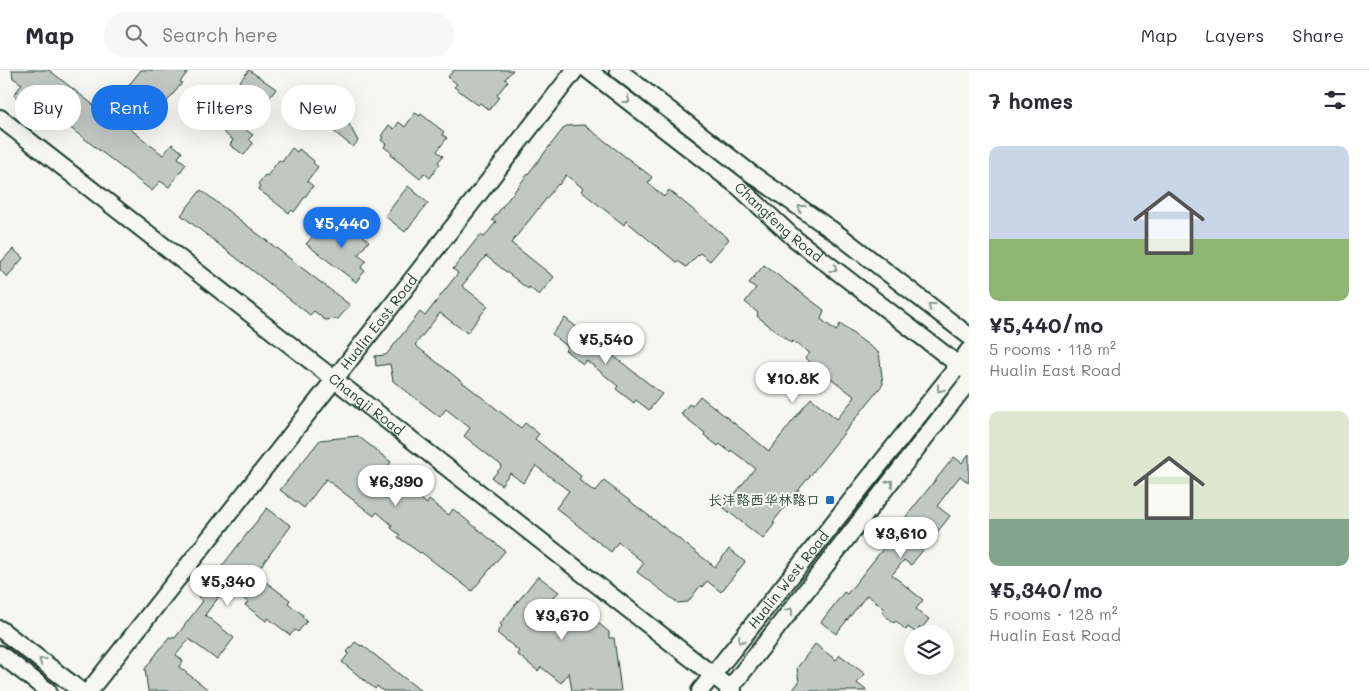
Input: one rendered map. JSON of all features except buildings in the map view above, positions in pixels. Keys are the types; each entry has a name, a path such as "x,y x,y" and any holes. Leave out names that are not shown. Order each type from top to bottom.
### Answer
{"street":[{"name":"Hualin East Road","path":"89,691 575,70"},
{"name":"Changfeng Road","path":"588,70 738,188 794,238 964,370"},
{"name":"Changfeng Road","path":"618,70 749,172 839,235 969,336"},
{"name":"Changji Road","path":"0,118 730,690"},
{"name":"Hualin West Road","path":"700,691 964,370 969,350"},
{"name":"Hualin West Road","path":"730,690 969,381"},
{"path":"0,628 81,691"},
{"path":"0,654 48,691"}],"place":[{"name":"长沣路西华林路口","path":"830,500"}]}
